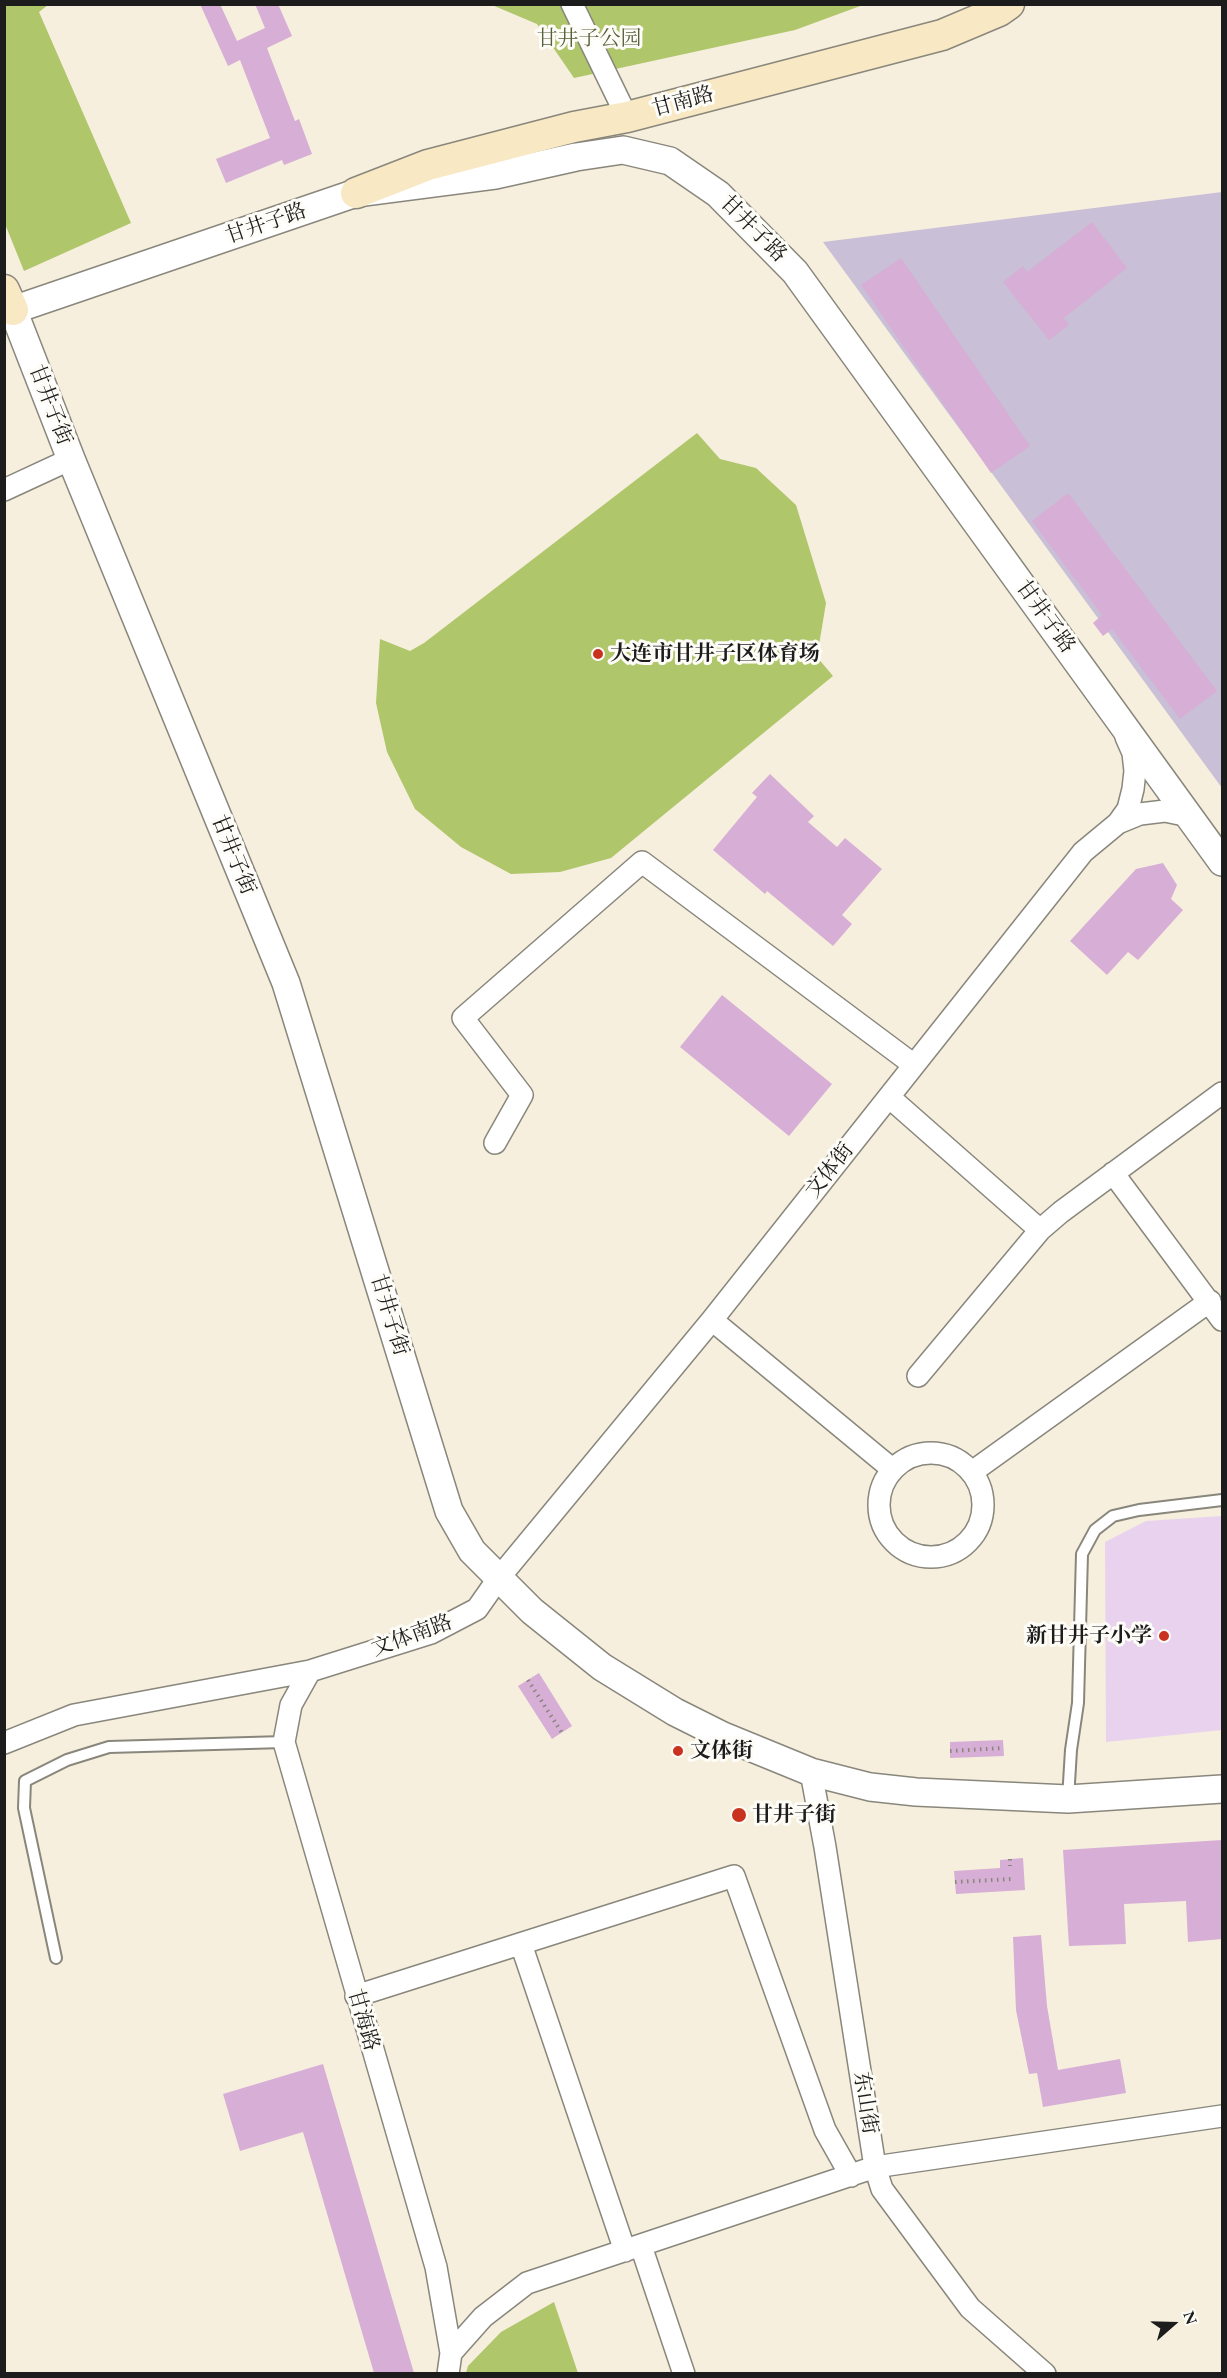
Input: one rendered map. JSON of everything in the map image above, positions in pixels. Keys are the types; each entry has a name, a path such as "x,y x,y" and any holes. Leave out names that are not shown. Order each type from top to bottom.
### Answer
{"main road":[{"name":"甘南路","path":"356,193 428,165 574,127 627,117 942,35 999,11 1009,4"}],"street":[{"path":"572,4 627,117"},
{"name":"甘井子路","path":"9,300 356,193 495,175 576,157 623,150 670,161 718,194 795,272 1222,862"},
{"name":"甘井子街","path":"9,300 71,459 286,983 449,1511 472,1551 532,1611 602,1667 675,1712 723,1736 811,1772 870,1786 915,1792 1068,1799 1222,1789"},
{"path":"4,490 71,459"},
{"path":"1118,824 1128,809 1135,771 1133,753 1119,719"},
{"name":"文体街","path":"498,1579 712,1320 1083,852 1118,824 1140,814 1165,811 1189,816"},
{"path":"495,1143 522,1095 463,1018 642,862 914,1065"},
{"path":"918,1376 1040,1230 1222,1093"},
{"path":"888,1097 1040,1230"},
{"path":"1113,1173 1222,1320"},
{"path":"972,1472 1210,1301"},
{"path":"712,1320 892,1469"},
{"path":"924,1453 942,1454 959,1460 972,1472 981,1488 984,1506 980,1524 971,1540 958,1550 943,1557 926,1558 910,1554 896,1545 886,1532 880,1516 879,1499 883,1483 892,1469 907,1458 924,1453"},
{"name":"文体南路","path":"4,1743 74,1715 310,1671 431,1633 477,1610 498,1579"},
{"name":"甘海路","path":"310,1671 291,1705 284,1743 436,2267 449,2363"},
{"name":"东山街","path":"811,1772 827,1858 875,2168 882,2189 970,2308 1036,2371"},
{"path":"356,1996 734,1876 825,2130 851,2176"},
{"path":"521,1944 633,2248 684,2373"},
{"path":"449,2363 483,2317 527,2283 875,2168 1222,2116"}],"lane":[{"path":"1068,1799 1071,1750 1078,1703 1082,1554 1095,1530 1113,1516 1139,1510 1222,1500"},
{"path":"56,1958 24,1808 25,1781 67,1760 109,1747 284,1743"}],"path":[{"path":"528,1680 562,1733"},
{"path":"950,1751 1003,1748"},
{"path":"1010,1859 1011,1866"},
{"path":"955,1882 1012,1879"}],"shaded area":[{"path":"1222,192 1222,788 823,242"},
{"name":"新甘井子小学","path":"1222,1516 1222,1730 1106,1742 1105,1542 1146,1521"}],"green space":[{"path":"4,5 48,5 39,12 131,223 24,271 5,224"},
{"name":"甘井子公园","path":"492,5 863,5 795,30 574,78 537,24"},
{"name":"大连市甘井子区体育场","path":"697,433 720,459 756,468 796,505 826,603 817,657 833,676 611,858 560,872 511,874 461,847 415,809 387,752 376,703 380,639 410,651 424,643"},
{"path":"554,2302 578,2373 466,2373 468,2366 501,2332"}],"building":[{"path":"200,4 220,4 237,41 265,28 255,4 278,4 292,36 267,48 295,121 299,119 312,154 284,165 282,160 226,183 216,159 270,138 240,60 228,66"},
{"path":"1092,222 1127,268 1064,318 1069,325 1049,340 1003,282 1023,266 1027,272"},
{"path":"901,258 1030,446 991,473 861,285"},
{"path":"1068,493 1217,691 1180,719 1112,629 1103,636 1093,623 1102,615 1032,521"},
{"path":"770,774 814,816 808,822 837,847 845,838 882,869 842,915 852,924 833,946 767,891 765,894 713,850 757,797 752,793"},
{"path":"1163,863 1177,885 1171,899 1183,910 1138,960 1128,952 1107,975 1070,941 1136,869"},
{"path":"722,995 832,1084 789,1136 680,1047"},
{"path":"539,1673 572,1726 552,1739 518,1686"},
{"path":"1003,1740 1004,1756 950,1758 950,1742"},
{"path":"1222,1840 1222,1939 1188,1942 1186,1901 1124,1904 1126,1944 1069,1946 1063,1850"},
{"path":"1023,1858 1025,1890 956,1894 954,1871 1000,1868 1000,1860"},
{"path":"1041,1935 1047,2006 1058,2070 1120,2059 1126,2093 1043,2107 1037,2073 1029,2074 1016,2010 1013,1937"},
{"path":"323,2064 414,2373 374,2373 303,2132 240,2151 223,2094"}],"place":[{"name":"大连市甘井子区体育场","path":"598,654"},
{"name":"新甘井子小学","path":"1164,1636"},
{"name":"文体街","path":"678,1751"},
{"name":"甘井子街","path":"739,1815"}]}
